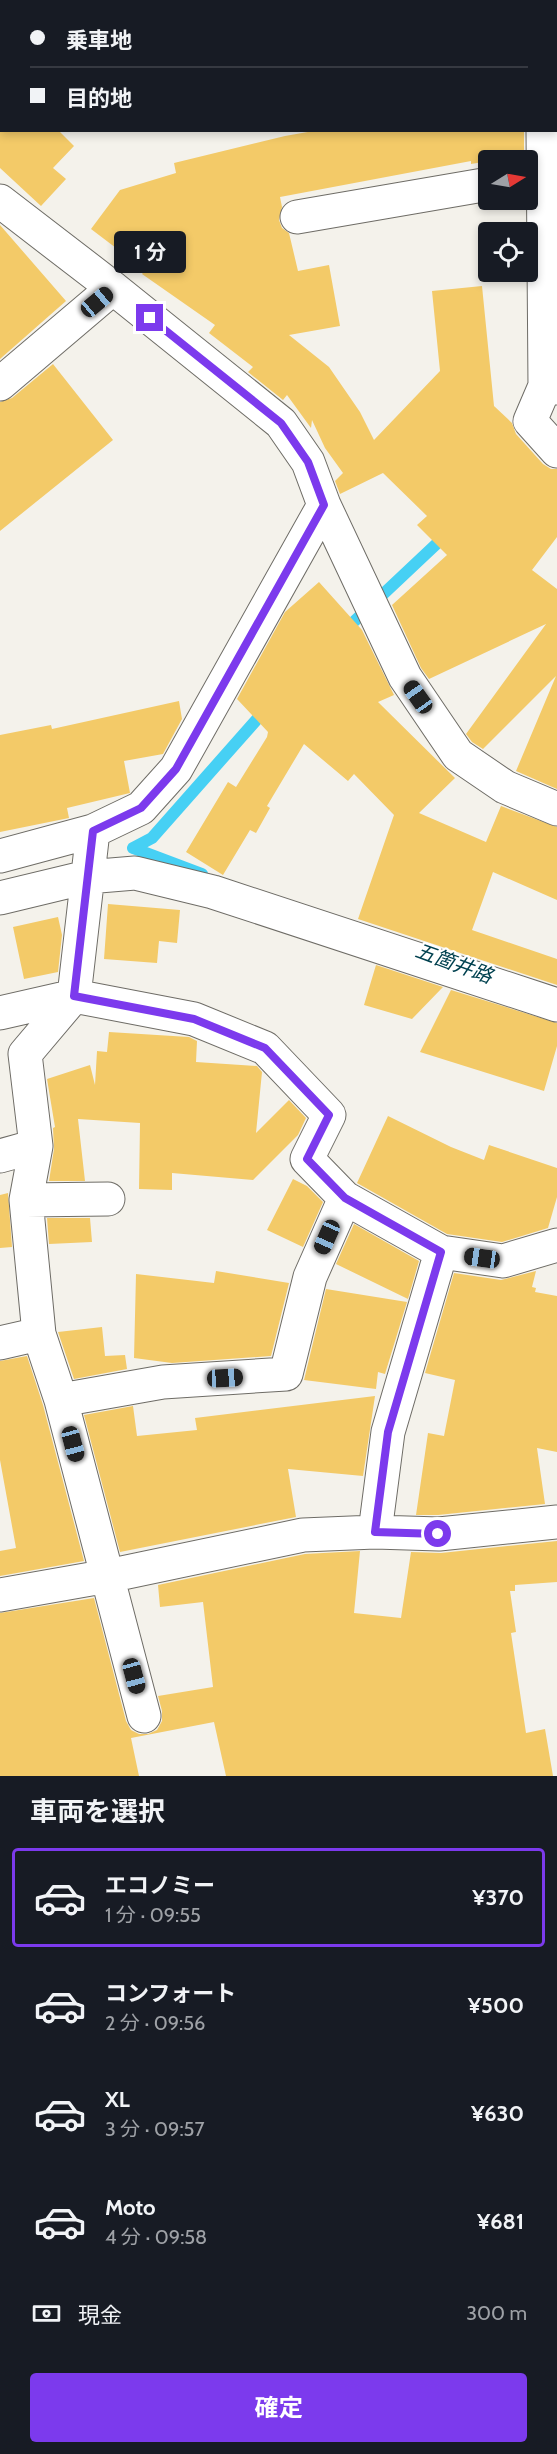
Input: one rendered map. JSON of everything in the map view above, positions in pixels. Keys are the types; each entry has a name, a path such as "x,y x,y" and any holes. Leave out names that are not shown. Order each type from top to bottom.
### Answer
{"street":[{"path":"538,163 543,132"},
{"path":"297,217 478,186"},
{"path":"538,204 551,387 530,421 557,451"},
{"path":"2,206 113,288 281,423 308,462 324,505 405,677 458,755 505,787 557,809"},
{"path":"0,384 113,288"},
{"path":"0,856 93,831 141,808 176,769 324,505"},
{"path":"93,831 74,996 25,1054 36,1146 26,1200 39,1334 61,1400 144,1716"},
{"path":"0,897 87,877 135,873 213,892 557,1005"},
{"path":"0,1013 74,996 194,1019 265,1048 329,1115 307,1159 345,1198 441,1252 503,1261 557,1245"},
{"path":"0,1156 36,1146"},
{"path":"61,1400 163,1382 286,1374 310,1277 345,1198"},
{"path":"26,1200 108,1199"},
{"path":"375,1532 388,1432 441,1252"},
{"path":"0,1343 39,1334"},
{"path":"0,1595 108,1576 303,1535 375,1532 438,1534 557,1521"}],"building":[{"path":"0,132 60,132 74,146 53,168 66,179 41,206 0,168"},
{"path":"308,132 524,132 524,150 478,150 478,163 471,164 471,161 280,197 282,207 279,220 282,228 289,233 298,271 329,265 340,326 289,335 329,367 360,412 374,440 440,371 432,291 482,286 494,406 512,423 516,434 543,464 551,469 557,469 557,537 532,570 557,589 557,789 516,771 556,676 483,749 472,742 466,734 546,624 429,679 421,668 392,605 447,555 417,525 427,516 383,473 340,494 335,481 343,473 325,448 312,420 311,428 287,395 283,400 248,372 253,367 209,333 215,325 142,274 145,270 91,229 120,190 176,173 174,163"},
{"path":"0,225 66,301 0,359"},
{"path":"53,364 113,440 0,531 0,402 12,398"},
{"path":"319,582 362,630 394,695 378,702 455,778 419,813 486,842 501,806 557,827 557,900 493,872 472,930 557,959 557,985 358,919 394,815 354,774 348,781 304,744 267,806 270,808 256,833 250,830 223,875 186,852 228,782 236,787 267,737 268,732 237,699 285,612"},
{"path":"179,701 182,719 163,754 124,761 130,793 67,808 69,818 0,832 0,735 51,725 52,729"},
{"path":"108,904 180,910 177,943 159,941 157,963 104,959"},
{"path":"58,917 62,935 58,972 24,979 13,927"},
{"path":"376,965 443,987 412,1019 364,1005"},
{"path":"451,990 557,1023 557,1046 544,1091 420,1052"},
{"path":"109,1032 189,1037 197,1041 196,1062 257,1066 262,1072 256,1133 289,1100 306,1118 298,1135 253,1180 172,1173 172,1190 139,1189 140,1123 78,1119 85,1181 49,1181 54,1149 53,1128 55,1127 47,1079 90,1065 95,1085 97,1051 107,1052"},
{"path":"388,1116 451,1147 484,1160 489,1145 557,1168 557,1197 548,1228 502,1242 447,1234 357,1183"},
{"path":"293,1179 307,1186 323,1202 303,1247 267,1230"},
{"path":"8,1193 12,1247 0,1248 0,1195"},
{"path":"47,1218 90,1218 92,1242 49,1244"},
{"path":"354,1224 419,1261 408,1299 336,1264"},
{"path":"216,1271 289,1283 271,1356 172,1363 134,1358 136,1274 214,1283"},
{"path":"536,1271 532,1287 536,1288 535,1292 557,1296 557,1452 537,1448 545,1504 438,1515 416,1515 428,1433 444,1436 455,1380 425,1373 454,1273 501,1280"},
{"path":"326,1289 407,1302 385,1374 378,1372 376,1389 304,1380"},
{"path":"102,1327 105,1356 125,1355 127,1369 74,1379 58,1332"},
{"path":"27,1356 43,1405 84,1561 0,1576 0,1551 16,1548 0,1460 0,1361"},
{"path":"375,1396 363,1476 288,1469 296,1517 120,1552 84,1415 133,1406 137,1436 197,1430 195,1418"},
{"path":"557,1541 557,1582 515,1585 515,1591 510,1591 516,1632 511,1633 526,1733 545,1729 553,1776 226,1776 214,1722 131,1738 139,1776 0,1776 0,1613 94,1598 126,1721 131,1730 139,1734 148,1734 157,1730 162,1721 158,1696 213,1687 203,1602 160,1607 158,1585 305,1554 360,1551 354,1613 401,1618 411,1552 441,1553"}],"waterway":[{"path":"344,631 447,534"},
{"path":"133,848 152,838 266,709"},
{"path":"133,848 202,874"}],"route":[{"path":"150,318 281,423 308,462 324,505 176,769 141,808 93,831 74,996 194,1019 265,1048 329,1115 307,1159 345,1198 441,1252 388,1432 375,1532 438,1534"}],"water label":[{"name":"五箇井路","path":"454,963"}]}
